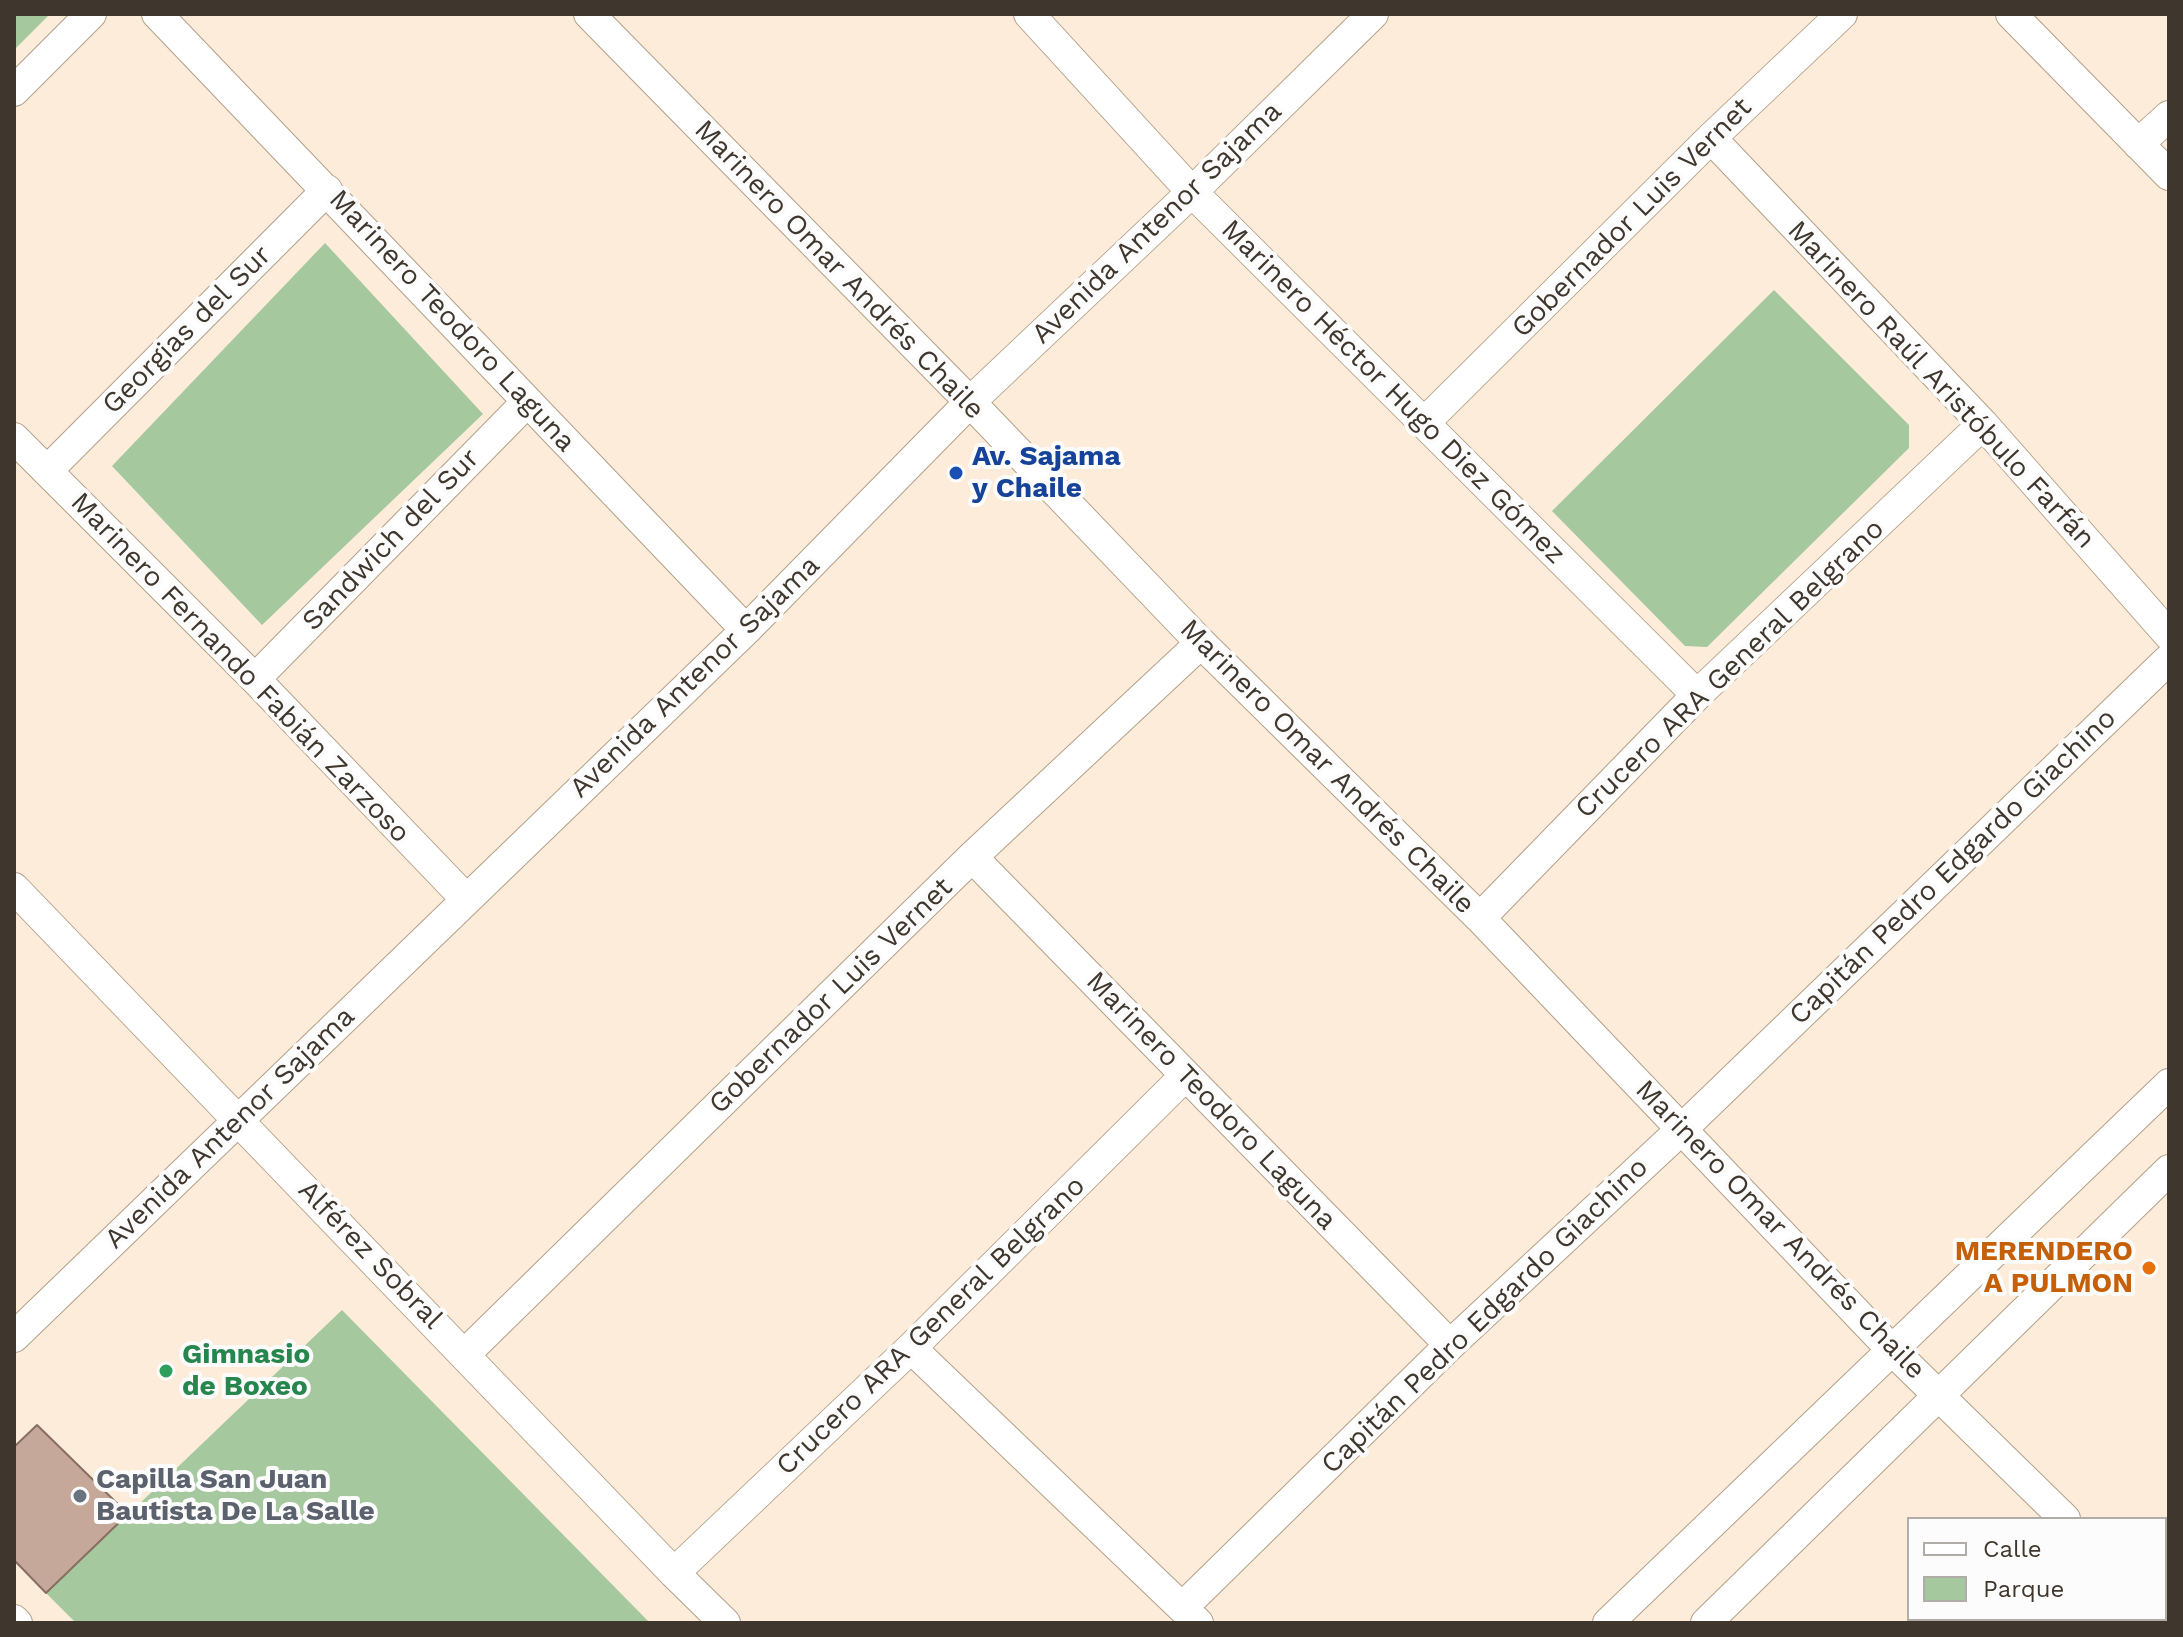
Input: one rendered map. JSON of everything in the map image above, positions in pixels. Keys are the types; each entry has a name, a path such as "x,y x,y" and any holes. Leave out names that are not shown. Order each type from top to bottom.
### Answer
{"street":[{"path":"14,91 91,14"},
{"name":"Marinero Teodoro Laguna","path":"157,14 746,630"},
{"name":"Marinero Omar Andrés Chaile","path":"589,14 970,402 1201,643 1480,918 1892,1350 2063,1517"},
{"name":"Marinero Héctor Hugo Diez Gómez","path":"1029,14 1192,192 1697,695"},
{"name":"Avenida Antenor Sajama","path":"14,1337 746,630 970,402 1192,192 1373,14"},
{"name":"Gobernador Luis Vernet","path":"1424,423 1711,138 1842,14"},
{"path":"2011,14 2169,175"},
{"path":"2138,144 2169,116"},
{"name":"Marinero Raúl Aristóbulo Farfán","path":"1711,138 1983,424 2169,635"},
{"name":"Georgias del Sur","path":"47,471 327,190"},
{"name":"Sandwich del Sur","path":"255,679 527,402"},
{"name":"Crucero ARA General Belgrano","path":"1480,918 1697,695 1983,424"},
{"name":"Marinero Fernando Fabián Zarzoso","path":"14,438 255,679 466,899"},
{"name":"Gobernador Luis Vernet","path":"465,1354 972,857 1201,643"},
{"name":"Capitán Pedro Edgardo Giachino","path":"1191,1615 1450,1345 1682,1129 2169,659"},
{"name":"Marinero Teodoro Laguna","path":"972,857 1450,1345"},
{"name":"Alférez Sobral","path":"15,890 725,1623"},
{"name":"Crucero ARA General Belgrano","path":"674,1573 911,1348 1185,1076"},
{"path":"1608,1623 2169,1084"},
{"path":"1706,1623 2169,1170"},
{"path":"911,1348 1191,1615"}],"green space":[{"path":"14,14 50,14 14,50"},
{"path":"325,243 483,414 262,625 112,466"},
{"path":"1774,290 1909,425 1909,448 1707,647 1685,646 1552,511"},
{"path":"342,1310 650,1623 76,1623 46,1593"}],"building":[{"path":"37,1425 128,1514 46,1593 14,1560 14,1447"}],"place":[{"name":"Av. Sajama y Chaile","path":"956,473"},
{"name":"MERENDERO A PULMON","path":"2149,1268"},
{"name":"Gimnasio de Boxeo","path":"166,1371"},
{"name":"Capilla San Juan Bautista De La Salle","path":"80,1496"}]}
